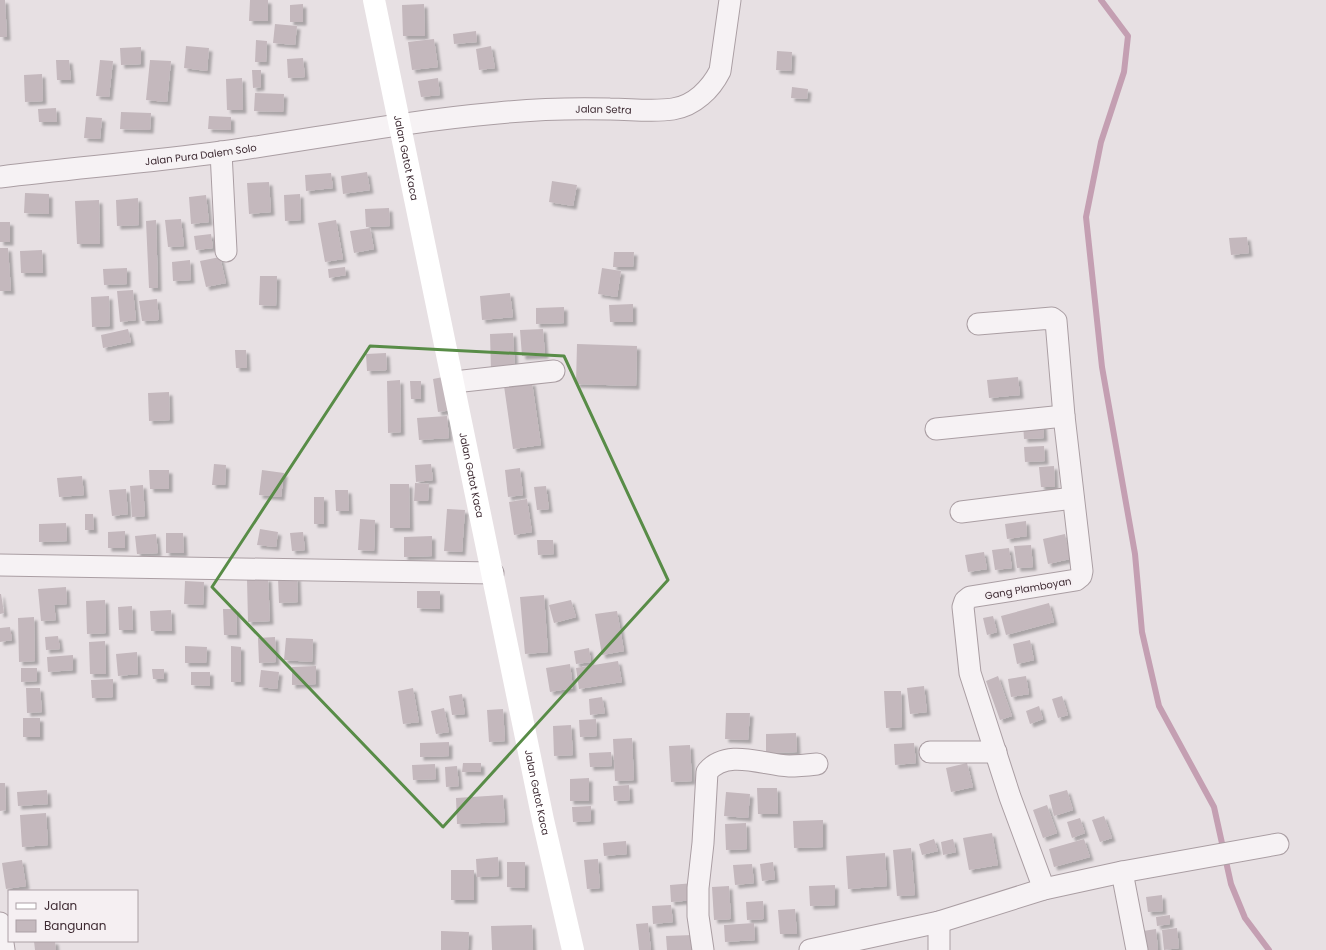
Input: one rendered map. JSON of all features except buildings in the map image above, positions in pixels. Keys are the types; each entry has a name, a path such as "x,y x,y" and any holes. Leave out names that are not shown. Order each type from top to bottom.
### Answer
{"main road":[{"name":"Jalan Gatot Kaca","path":"374,0 544,820 574,950"}],"street":[{"name":"Jalan Setra","path":"400,124 558,108 672,110 685,106 694,102 712,85 720,71 730,0"},
{"name":"Jalan Pura Dalem Solo","path":"0,177 119,165 221,152 400,124"},
{"path":"221,152 226,251"},
{"name":"Gang Plamboyan","path":"978,324 1054,319 1082,571 1081,576 1076,580 970,597 965,601 963,607 970,673 1044,889"},
{"path":"454,382 554,371"},
{"path":"936,428 1064,416"},
{"path":"961,512 1073,498"},
{"path":"0,565 493,573"},
{"path":"930,752 996,752"},
{"path":"703,950 698,916 698,888 703,843 707,772 713,765 741,758 789,766 817,764"},
{"path":"810,950 939,922 1044,889 1122,872 1278,844"},
{"path":"1122,872 1137,950"},
{"path":"939,922 939,950"}],"highlighted area":[{"path":"370,346 564,356 668,580 443,827 212,587"}],"waterway":[{"path":"1101,0 1128,36 1124,72 1101,142 1086,217 1102,367 1135,554 1142,632 1159,706 1214,807 1231,884 1245,918 1269,950"}]}
